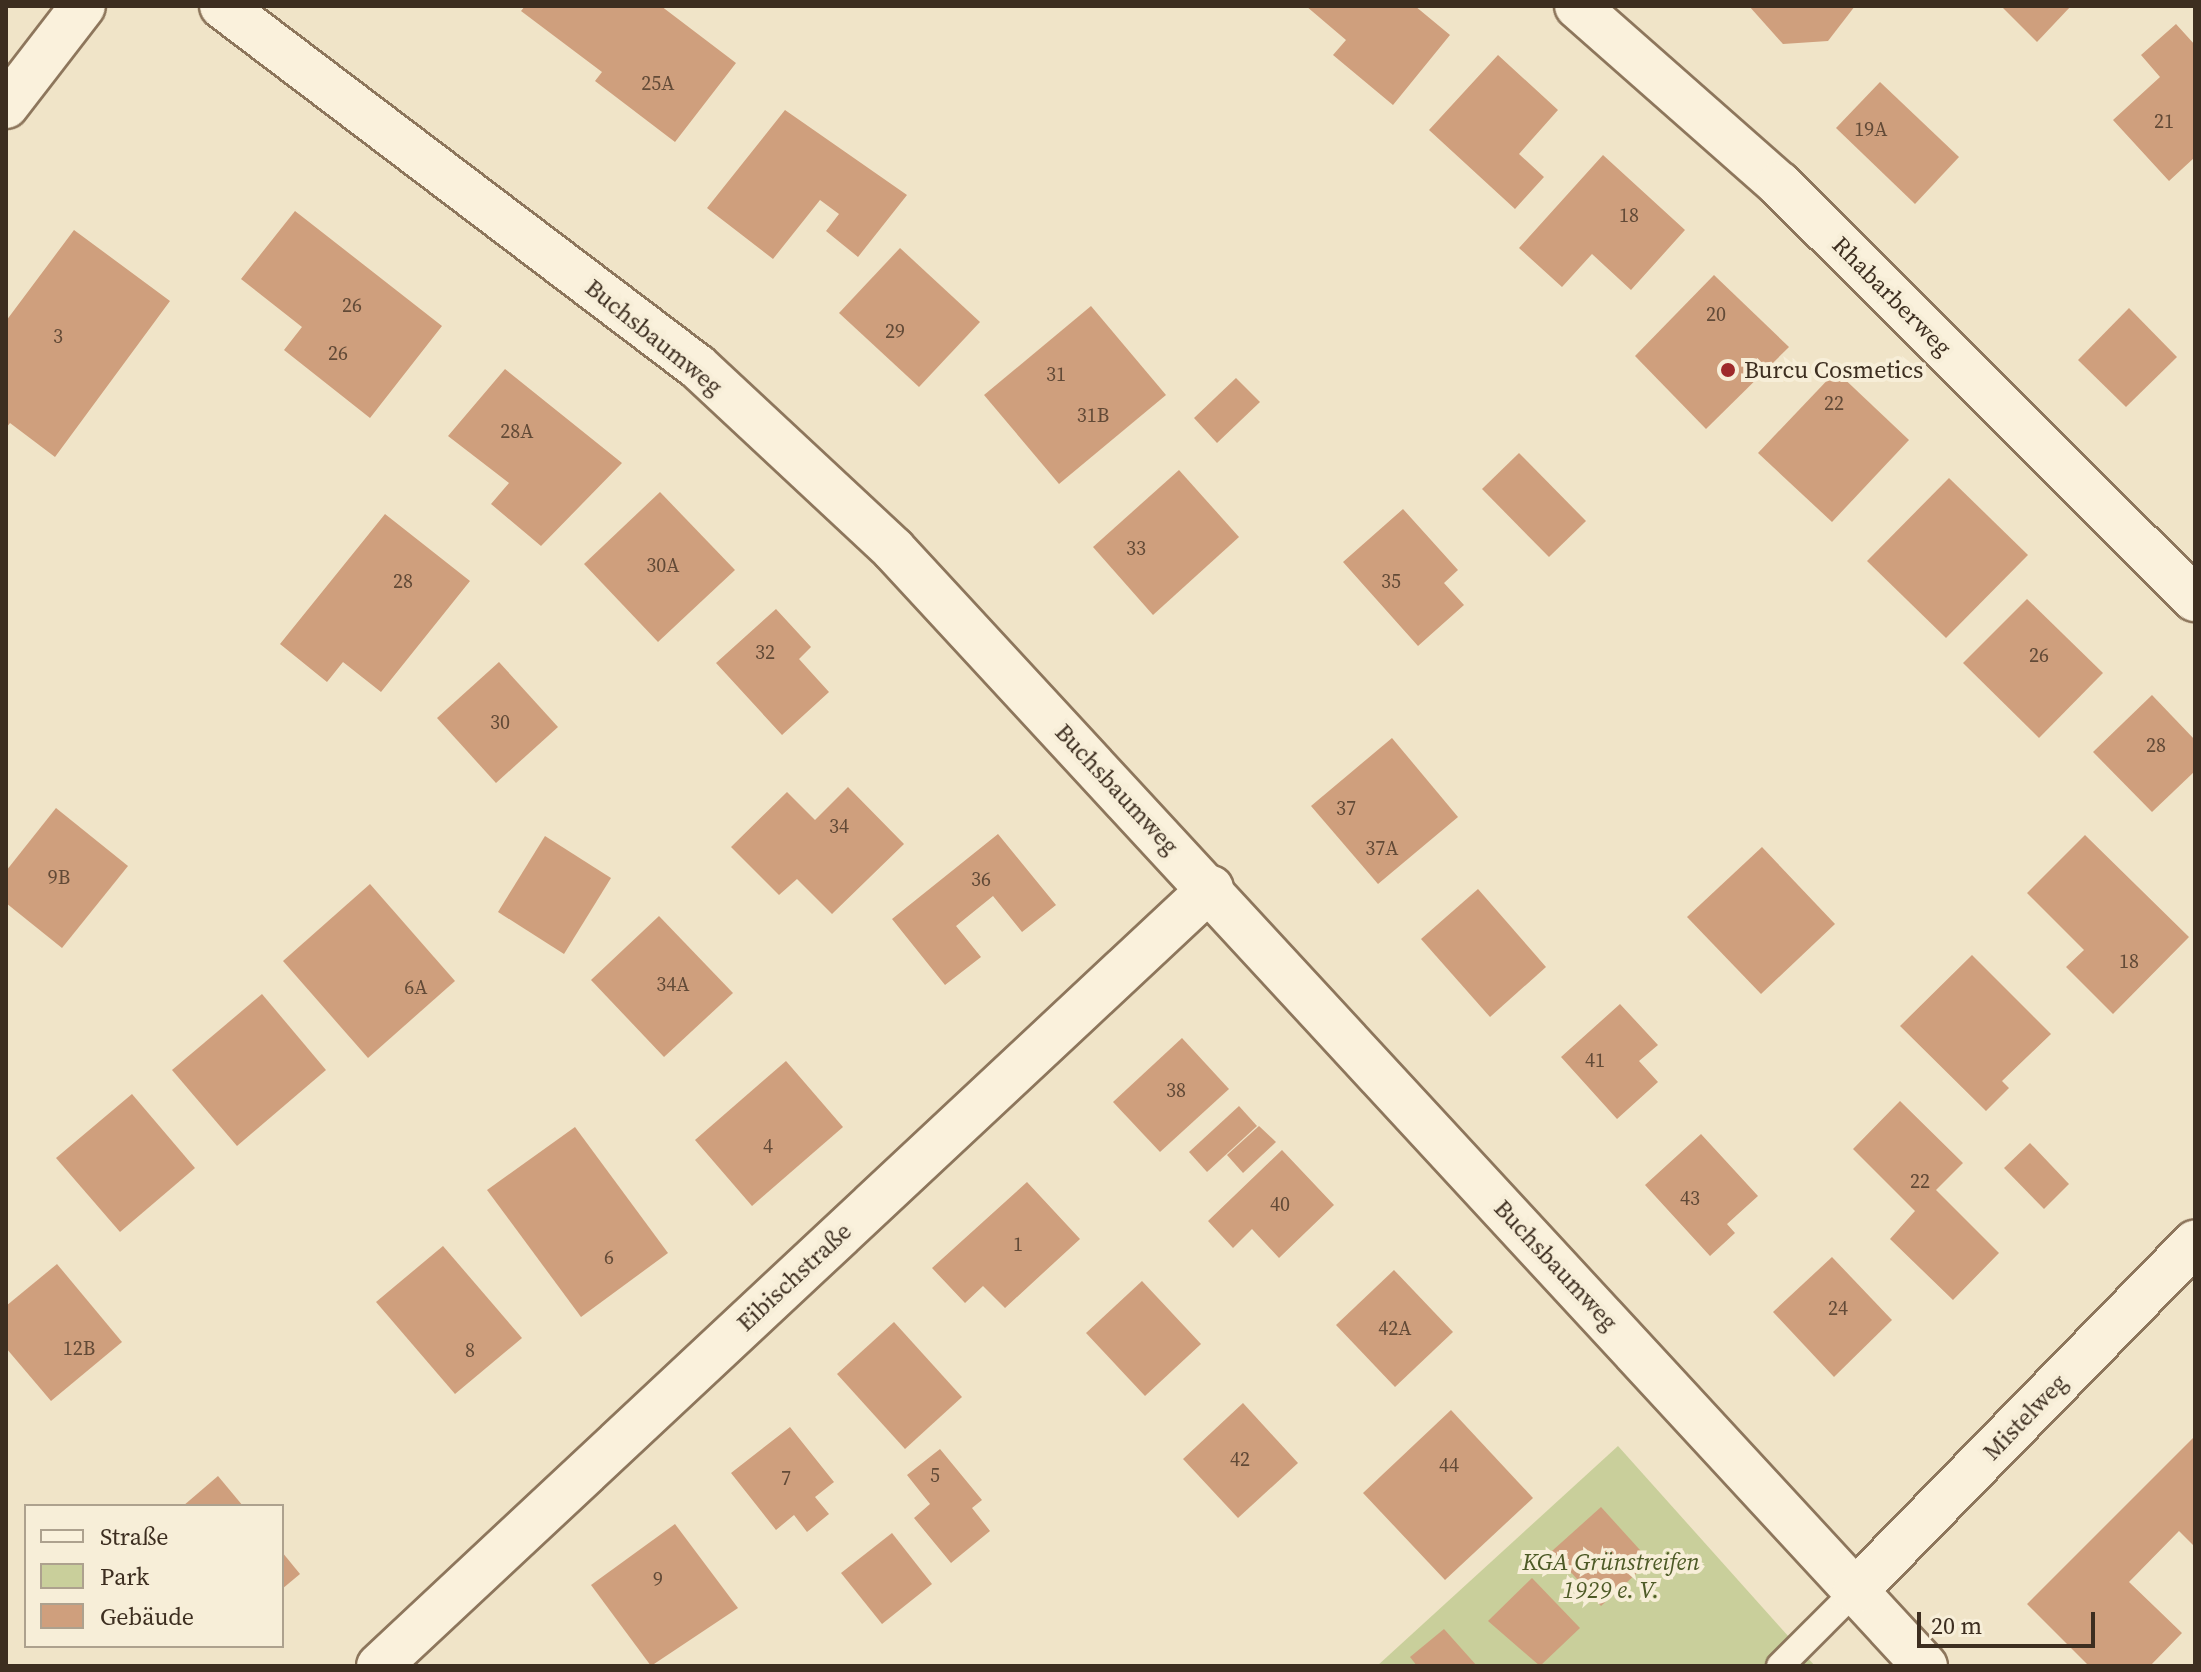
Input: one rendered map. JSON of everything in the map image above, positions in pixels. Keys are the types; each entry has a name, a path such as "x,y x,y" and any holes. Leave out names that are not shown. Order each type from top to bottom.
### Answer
{"street":[{"path":"6,106 83,6"},
{"name":"Buchsbaumweg","path":"222,6 698,367 893,549 1211,888 1925,1666"},
{"name":"Rhabarberweg","path":"1577,6 1779,184 2195,599"},
{"name":"Eibischstraße","path":"379,1666 1211,888"},
{"name":"Mistelweg","path":"1855,1591 2195,1243"}],"lane":[{"path":"1780,1666 1855,1591"}],"green space":[{"name":"KGA Grünstreifen 1929 e. V.","path":"1618,1446 1815,1666 1377,1666"}],"building":[{"path":"525,6 661,6 736,63 675,142 595,81 602,72 521,11"},
{"path":"1306,6 1415,6 1450,35 1393,105 1333,55 1346,40"},
{"path":"1749,6 1855,6 1828,41 1783,44"},
{"path":"2001,6 2071,6 2037,42"},
{"path":"2176,24 2195,45 2195,157 2169,181 2113,120 2160,77 2141,55"},
{"path":"1498,55 1558,110 1519,154 1544,177 1515,209 1429,130"},
{"path":"1880,82 1959,157 1915,204 1836,128"},
{"path":"785,110 907,195 858,257 826,231 839,214 820,200 773,259 707,208"},
{"path":"1603,155 1685,230 1631,290 1592,254 1562,287 1519,248"},
{"path":"295,211 442,326 370,418 284,350 302,327 241,279"},
{"path":"74,230 170,301 55,457 10,423 6,428 6,321"},
{"path":"900,248 980,322 919,387 839,313"},
{"path":"1714,275 1789,347 1706,429 1635,356"},
{"path":"1091,306 1166,395 1059,484 984,395"},
{"path":"2129,308 2177,357 2126,407 2078,360"},
{"path":"505,369 622,463 541,546 491,504 509,483 448,436"},
{"path":"1836,371 1909,440 1832,522 1758,453"},
{"path":"1236,378 1260,402 1217,443 1194,418"},
{"path":"1519,453 1586,521 1549,557 1482,489"},
{"path":"1179,470 1239,537 1153,615 1093,547"},
{"path":"1949,478 2028,555 1946,638 1867,561"},
{"path":"660,492 735,570 658,642 584,564"},
{"path":"1403,509 1458,570 1444,583 1464,605 1418,646 1343,562"},
{"path":"385,514 470,581 381,692 343,662 327,682 280,644"},
{"path":"2027,599 2103,673 2039,738 1963,663"},
{"path":"776,609 811,647 799,659 829,692 782,735 716,663"},
{"path":"499,662 558,727 496,783 437,718"},
{"path":"2152,695 2195,740 2195,771 2152,812 2093,752"},
{"path":"1392,738 1458,817 1378,884 1311,806"},
{"path":"848,787 904,844 832,914 797,879 779,895 731,847 787,792 815,820"},
{"path":"56,808 128,866 62,948 6,903 6,871"},
{"path":"998,834 1056,905 1022,932 993,896 956,926 981,957 945,985 892,919"},
{"path":"2085,835 2189,937 2113,1014 2066,967 2084,950 2027,893"},
{"path":"545,836 611,878 564,954 498,912"},
{"path":"1762,847 1835,924 1761,994 1687,917"},
{"path":"370,884 455,981 368,1058 283,961"},
{"path":"1478,889 1546,967 1490,1017 1421,939"},
{"path":"659,916 733,993 664,1057 591,980"},
{"path":"1972,955 2051,1034 2002,1081 2009,1088 1986,1111 1900,1026"},
{"path":"262,994 326,1070 237,1146 172,1070"},
{"path":"1620,1004 1658,1045 1639,1061 1658,1082 1617,1119 1561,1057"},
{"path":"1182,1038 1229,1089 1160,1152 1113,1102"},
{"path":"786,1061 843,1127 752,1206 695,1140"},
{"path":"132,1094 195,1168 120,1232 56,1158"},
{"path":"1900,1101 1963,1163 1936,1190 1999,1253 1953,1300 1890,1239 1915,1211 1853,1149"},
{"path":"1239,1106 1257,1126 1207,1172 1189,1152"},
{"path":"1259,1126 1276,1142 1243,1173 1227,1155"},
{"path":"575,1127 668,1253 581,1317 487,1190"},
{"path":"1701,1134 1758,1196 1727,1224 1735,1233 1710,1256 1645,1185"},
{"path":"2030,1143 2069,1184 2044,1209 2004,1168"},
{"path":"1282,1150 1334,1205 1279,1258 1252,1229 1233,1248 1208,1221"},
{"path":"1027,1182 1080,1239 1005,1308 983,1286 965,1303 932,1268"},
{"path":"443,1246 522,1338 455,1394 376,1302"},
{"path":"1832,1257 1892,1320 1834,1377 1773,1312"},
{"path":"57,1264 122,1342 51,1401 6,1348 6,1306"},
{"path":"1394,1270 1453,1332 1395,1387 1336,1325"},
{"path":"1142,1281 1201,1344 1145,1396 1086,1333"},
{"path":"894,1322 962,1397 905,1449 837,1374"},
{"path":"1243,1403 1298,1463 1238,1518 1183,1459"},
{"path":"1451,1410 1533,1498 1445,1580 1363,1493"},
{"path":"790,1427 834,1482 815,1497 829,1514 807,1532 794,1515 776,1530 731,1473"},
{"path":"2195,1436 2195,1547 2179,1531 2129,1582 2182,1633 2150,1666 2089,1666 2027,1604"},
{"path":"940,1449 982,1500 972,1508 990,1531 951,1563 914,1518 930,1504 907,1475"},
{"path":"218,1476 241,1504 185,1504"},
{"path":"1601,1507 1650,1561 1601,1606 1552,1551"},
{"path":"675,1524 738,1608 651,1666 591,1585"},
{"path":"892,1533 932,1584 882,1624 841,1573"},
{"path":"284,1554 300,1574 284,1587"},
{"path":"1532,1578 1580,1628 1540,1666 1488,1621"},
{"path":"1444,1629 1477,1666 1417,1666 1410,1657"}],"place":[{"name":"Burcu Cosmetics","path":"1728,370"}]}
